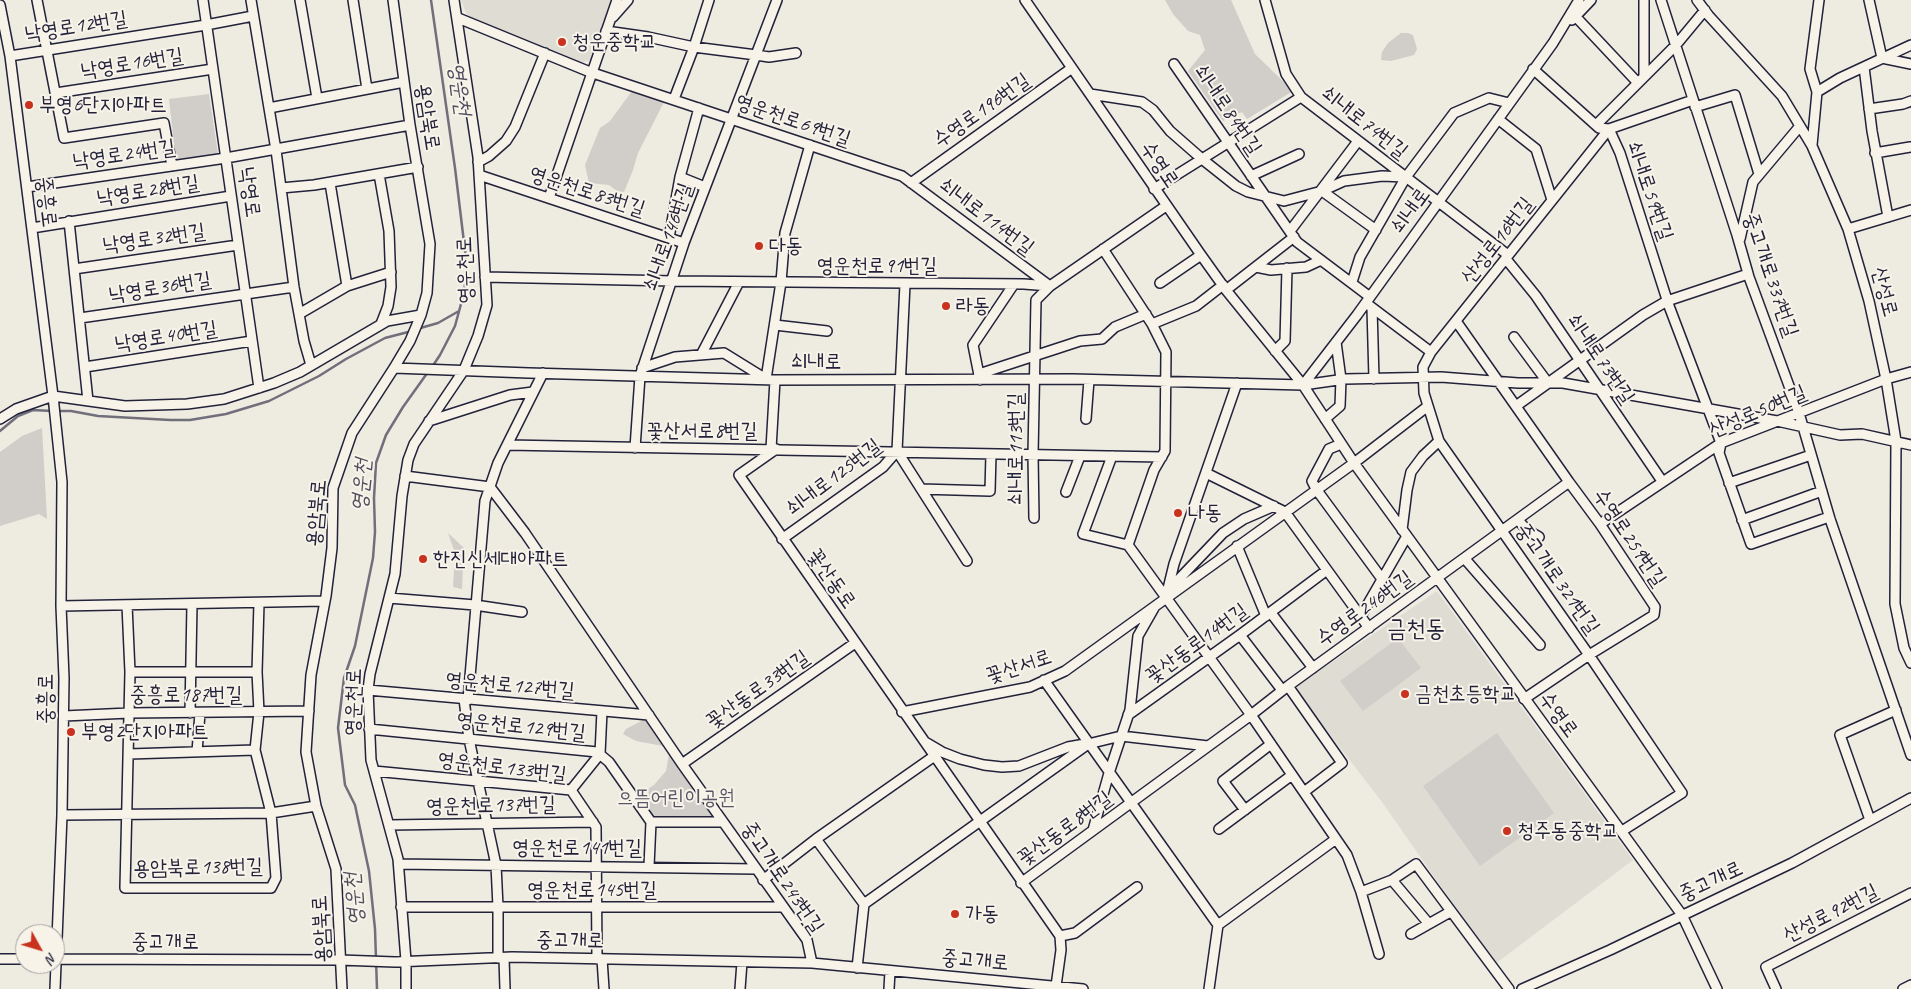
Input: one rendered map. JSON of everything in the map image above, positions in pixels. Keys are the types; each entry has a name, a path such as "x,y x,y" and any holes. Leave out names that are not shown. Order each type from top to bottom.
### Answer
{"street":[{"path":"40,0 64,138 164,123 172,166"},
{"name":"낙영로","path":"203,0 259,388"},
{"path":"251,0 276,150 294,287 311,365"},
{"path":"300,0 317,98"},
{"path":"353,0 367,89"},
{"name":"용암북로","path":"342,989 336,870 316,806 306,752 312,676 332,548 333,488 352,433 410,341 421,315 427,293 430,244 410,125 393,0"},
{"name":"영운천로","path":"406,989 406,961 399,864 371,760 368,690 370,674 395,574 402,496 408,460 414,444 460,370 478,336 487,305 478,162 454,0"},
{"path":"549,198 617,0"},
{"path":"610,21 628,0"},
{"path":"674,99 694,47 709,0"},
{"name":"쇠내로146번길","path":"635,448 641,372 684,243 777,0"},
{"name":"수영로","path":"1026,0 1166,206 1225,287 1303,385 1354,463 1682,915 1717,989"},
{"name":"쇠내로74번길","path":"1265,0 1286,74 1301,97 1438,202"},
{"name":"쇠내로","path":"394,368 543,373 641,372 770,380 901,380 980,377 1033,380 1303,385 1369,303 1438,202 1566,25 1569,15 1579,0"},
{"path":"1566,25 1591,0"},
{"path":"1641,80 1644,0"},
{"name":"중고개로337번길","path":"1661,0 1748,274 1799,412 1829,517 1911,756"},
{"path":"1812,146 1818,92 1810,69 1819,0"},
{"path":"1869,0 1882,58"},
{"path":"1596,125 1676,46 1700,3"},
{"name":"산성로","path":"1700,3 1782,96 1812,146 1848,229 1870,302 1886,379 1896,441 1895,604 1904,648 1911,663"},
{"name":"중흥로","path":"0,5 10,56 62,482 61,606 64,716 57,924"},
{"name":"낙영로12번길","path":"10,56 253,16"},
{"path":"1576,17 1641,80"},
{"name":"영운천로69번길","path":"458,18 593,72 902,176"},
{"path":"606,31 648,37 694,47 769,57 796,53"},
{"path":"1818,92 1911,44"},
{"path":"478,162 489,156 506,141 515,127 544,53"},
{"path":"1882,58 1911,64"},
{"name":"쇠내로84번길","path":"1174,64 1297,242 1352,282 1369,303 1431,352"},
{"path":"1864,67 1876,153 1888,217"},
{"name":"수영로196번길","path":"911,183 1072,68"},
{"name":"낙영로16번길","path":"56,93 213,69"},
{"name":"쇠내로59번길","path":"1533,69 1599,128 1609,128 1620,153 1667,301 1722,443 1719,453 1751,544 1829,517"},
{"path":"269,108 404,82"},
{"name":"수영로","path":"1090,94 1142,102 1153,110 1167,127 1202,159 1236,186 1248,192 1284,201 1322,190 1344,181 1382,176 1406,178"},
{"path":"1609,128 1694,103 1735,95 1759,174"},
{"path":"1154,189 1301,97"},
{"name":"쇠내로74번길","path":"1352,282 1360,257 1406,178 1454,113 1489,98 1509,103"},
{"path":"1869,109 1911,101"},
{"path":"670,238 680,177 699,108"},
{"path":"1498,119 1536,149 1552,200"},
{"name":"낙영로24번길","path":"27,187 276,150 410,125"},
{"path":"1739,242 1753,182 1800,126"},
{"name":"산성로16번길","path":"1424,378 1423,367 1431,352 1609,128"},
{"path":"1152,324 1196,306 1256,267 1292,234 1358,141"},
{"path":"774,449 770,380 775,325 782,282 785,232 810,145"},
{"path":"1876,153 1910,148"},
{"name":"쇠내로84번길","path":"1251,176 1299,154"},
{"path":"281,188 330,183 418,167"},
{"path":"379,174 389,231 391,272 388,306 381,324"},
{"name":"영운천로83번길","path":"479,175 684,243"},
{"name":"쇠내로114번길","path":"902,176 1050,286"},
{"path":"680,177 705,187"},
{"path":"330,183 346,286"},
{"path":"1322,190 1376,230"},
{"name":"낙영로28번길","path":"32,228 231,196"},
{"name":"쇠내로73번길","path":"1438,202 1507,257 1536,296 1662,482"},
{"name":"쇠내로113번길","path":"1034,518 1032,455 1036,300 1050,286 1166,206"},
{"path":"1848,229 1911,210"},
{"name":"낙영로28번길","path":"69,221 88,401"},
{"name":"낙영로32번길","path":"74,269 238,245"},
{"path":"1103,249 1146,314 1166,352 1165,451 1154,470 1128,545"},
{"path":"1160,283 1201,254"},
{"path":"1256,267 1271,270 1306,267 1322,260"},
{"path":"1275,351 1285,341 1287,268"},
{"path":"299,314 346,286 391,272"},
{"path":"1516,406 1643,315 1667,301 1748,274"},
{"name":"영운천로91번길","path":"485,277 1050,286"},
{"path":"701,355 739,282"},
{"name":"쇠내로125번길","path":"782,539 883,467 897,452 905,284"},
{"path":"1014,284 973,345 980,377 1080,341 1102,339 1116,327 1146,314"},
{"name":"낙영로36번길","path":"79,315 294,287"},
{"path":"1369,303 1374,378"},
{"path":"0,419 16,409 53,401 88,401 125,406 187,404 224,400 300,372 387,321 421,315"},
{"name":"수영로259번길","path":"1456,321 1600,524 1655,607 1654,614 1589,654 1524,699"},
{"path":"775,325 827,331"},
{"path":"1514,337 1548,383"},
{"name":"낙영로40번길","path":"85,367 252,341"},
{"path":"1325,419 1340,406 1341,379 1336,342"},
{"path":"641,372 675,357 724,354 770,380"},
{"name":"산성로50번길","path":"1600,524 1722,443 1886,379 1911,372"},
{"path":"505,989 501,958 496,865 469,739 466,700 485,501 498,462 543,373"},
{"path":"1303,385 1341,379 1374,378 1563,383 1777,421 1840,435 1862,434 1911,445"},
{"name":"중고개로321번길","path":"1424,378 1424,393 1439,441 1589,654 1682,793 1622,831"},
{"path":"1086,419 1089,380"},
{"path":"1166,597 1174,564 1237,383"},
{"path":"429,421 510,395 533,392"},
{"name":"꽃산서로","path":"902,712 1030,687 1065,671 1354,463 1428,406"},
{"path":"1361,616 1405,533 1406,490 1411,472 1423,456 1439,441"},
{"path":"1341,444 1329,449 1312,481 1382,579"},
{"name":"꽃산서로8번길","path":"507,445 1162,456"},
{"name":"꽃산동로","path":"774,449 739,475 854,644 1060,936"},
{"path":"897,452 967,561"},
{"path":"921,489 990,490 991,454"},
{"path":"1729,483 1811,455"},
{"path":"1066,492 1080,456"},
{"path":"1112,456 1083,534 1128,545 1251,715 1347,855 1361,892 1379,954"},
{"path":"1206,473 1285,512 1369,628"},
{"path":"405,476 490,487"},
{"name":"수영로246번길","path":"1251,715 1285,688 1569,482"},
{"name":"중고개로243번길","path":"490,487 525,533 682,764 807,940 812,963"},
{"path":"1742,520 1822,492"},
{"path":"1166,597 1180,578 1216,540 1244,519 1274,506"},
{"path":"1518,520 1527,530 1539,537"},
{"path":"1237,546 1268,614"},
{"path":"1464,559 1540,645"},
{"name":"꽃산동로14번길","path":"1128,715 1327,570"},
{"path":"389,598 475,605 522,612"},
{"path":"61,606 324,601"},
{"name":"용암북로138번길","path":"128,605 130,672 129,754 124,888 271,888 276,878 271,813 255,750 259,712 257,672 259,603"},
{"path":"190,714 192,604"},
{"name":"꽃산서로","path":"1135,664 1138,636 1157,604"},
{"name":"수영로246번길","path":"1268,614 1313,668"},
{"path":"1240,635 1285,688 1342,763 1304,792"},
{"name":"꽃산동로33번길","path":"682,764 854,644"},
{"name":"꽃산동로14번길","path":"1128,715 1135,664"},
{"path":"130,672 257,672"},
{"name":"꽃산동로8번길","path":"1044,680 1130,803"},
{"name":"영운천로127번길","path":"368,690 649,715"},
{"path":"1870,820 1840,735 1896,710"},
{"name":"중흥로187번길","path":"64,716 129,713 190,714 309,711"},
{"path":"571,790 600,754 602,711"},
{"path":"197,752 200,713"},
{"path":"1093,830 1128,715"},
{"name":"꽃산동로8번길","path":"1021,883 1251,715"},
{"name":"영운천로129번길","path":"369,729 597,752 609,762 651,822"},
{"path":"864,904 1088,744 1121,736 1208,746"},
{"name":"꽃산동로","path":"922,741 960,759 1002,767 1019,766 1068,747 1088,744"},
{"path":"1245,810 1223,782 1271,744"},
{"path":"129,754 255,750"},
{"path":"763,880 816,839 933,757"},
{"name":"영운천로133번길","path":"374,771 571,790 596,827 598,866 597,907 604,989"},
{"path":"1220,829 1292,775"},
{"name":"중고개로","path":"1522,989 1610,950 1792,863 1911,798"},
{"path":"1130,803 1218,925 1209,989"},
{"path":"62,815 271,813 316,806"},
{"name":"영운천로137번길","path":"389,825 593,822"},
{"path":"649,866 651,822 723,822"},
{"path":"1218,925 1336,838"},
{"path":"816,839 864,904 858,968"},
{"name":"영운천로141번길","path":"399,864 649,866 755,869"},
{"path":"1361,892 1392,880 1416,864 1509,989"},
{"path":"1392,880 1430,924"},
{"path":"1056,986 1061,950 1060,936 1075,933 1137,887"},
{"name":"산성로92번길","path":"1776,989 1766,967 1911,893"},
{"name":"영운천로145번길","path":"401,907 783,907"},
{"path":"1411,934 1450,912"},
{"name":"중고개로","path":"65,960 359,960 395,962 501,958 812,963 890,971 983,984 1056,986 1083,989"},
{"path":"0,959 15,959"},
{"path":"740,989 742,962"},
{"path":"889,989 890,971"},
{"path":"55,974 55,989"},
{"path":"1903,989 1911,985"}],"shaded area":[{"name":"청운중학교","path":"461,0 611,0 591,60 580,63 479,23 467,15"},
{"path":"1437,591 1633,860 1495,964 1382,802 1294,688"}],"green space":[{"path":"1165,0 1231,0 1255,54 1293,91 1247,119 1242,112 1223,121 1188,71 1205,50 1200,35 1188,31 1173,14"},
{"path":"1401,33 1413,35 1417,49 1414,55 1391,61 1381,60 1382,52 1388,43"},
{"path":"632,91 664,102 638,153 624,192 617,191 609,185 589,183 585,165 600,128 610,121"},
{"path":"209,94 218,154 176,161 169,99"},
{"path":"42,428 47,519 39,514 0,526 0,452 22,436"},
{"path":"448,533 464,548 462,589 453,587 455,553"},
{"path":"1398,638 1421,668 1363,711 1340,681"},
{"name":"으뜸어린이공원","path":"649,717 721,822 651,821 635,797 654,785 666,771 669,754 663,746 636,741 623,734 626,729"},
{"path":"1497,733 1554,813 1480,866 1423,786"}],"waterway":[{"name":"영운천","path":"431,0 467,267 464,293 455,326 432,367"},
{"path":"417,329 438,323 459,311"},
{"path":"57,411 71,411 98,416 170,420 190,420 226,414 269,401 319,376 385,338 412,331"},
{"name":"영운천","path":"377,989 375,929 369,871 355,805 345,785 338,728 344,678 355,646 373,558 376,463 386,435 428,372"},
{"path":"0,431 18,416 33,410 52,411"}],"place":[{"name":"청운중학교","path":"562,42"},
{"name":"부영6단지아파트","path":"29,105"},
{"name":"다동","path":"759,246"},
{"name":"라동","path":"946,306"},
{"name":"나동","path":"1178,513"},
{"name":"한진신세대아파트","path":"423,559"},
{"name":"금천초등학교","path":"1405,694"},
{"name":"부영2단지아파트","path":"71,732"},
{"name":"청주동중학교","path":"1507,831"},
{"name":"가동","path":"955,914"}],"district":[{"name":"금천동","path":"1416,630"}]}
